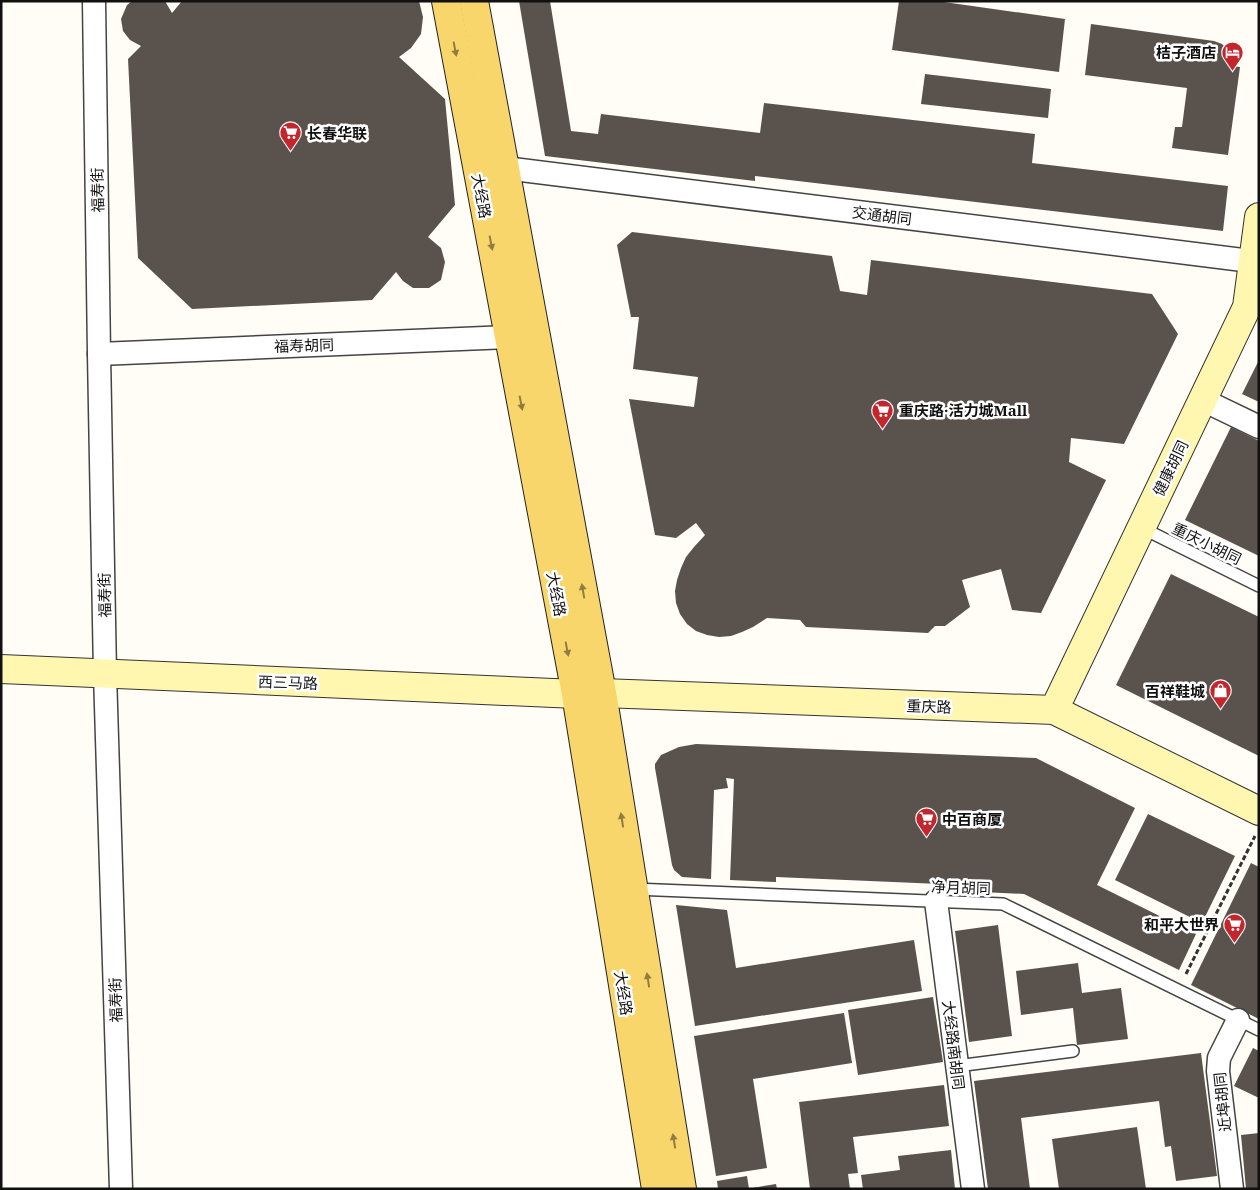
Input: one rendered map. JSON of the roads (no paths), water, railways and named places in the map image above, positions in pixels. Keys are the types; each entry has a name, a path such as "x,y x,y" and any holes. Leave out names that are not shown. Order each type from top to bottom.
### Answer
{"main road":[{"name":"大经路","path":"446,1 509,337 634,889 682,1189"},
{"name":"大经路","path":"474,1 504,168 589,694 656,1189"}],"street":[{"name":"福寿街","path":"94,1 105,674 121,1189"},
{"name":"交通胡同","path":"504,168 1256,262"},
{"name":"健康胡同","path":"1054,710 1247,307 1256,262 1259,217"},
{"name":"福寿胡同","path":"99,354 509,337"},
{"path":"1203,400 1259,427"},
{"name":"西三马路","path":"1,669 589,694"},
{"name":"重庆路","path":"589,694 1054,710 1259,811"},
{"name":"大经路南胡同","path":"936,901 973,1189"},
{"name":"近埠胡同","path":"1232,1189 1218,1071 1219,1058 1238,1020"}],"lane":[{"name":"重庆小胡同","path":"1142,528 1259,586"},
{"name":"净月胡同","path":"634,889 1003,904 1259,1030"},
{"path":"957,1066 1072,1051"}],"place":[{"name":"桔子酒店","path":"1232,71"},
{"name":"长春华联","path":"291,152"},
{"name":"重庆路·活力城Mall","path":"883,429"},
{"name":"百祥鞋城","path":"1221,710"},
{"name":"中百商厦","path":"926,838"},
{"name":"和平大世界","path":"1235,943"}]}
